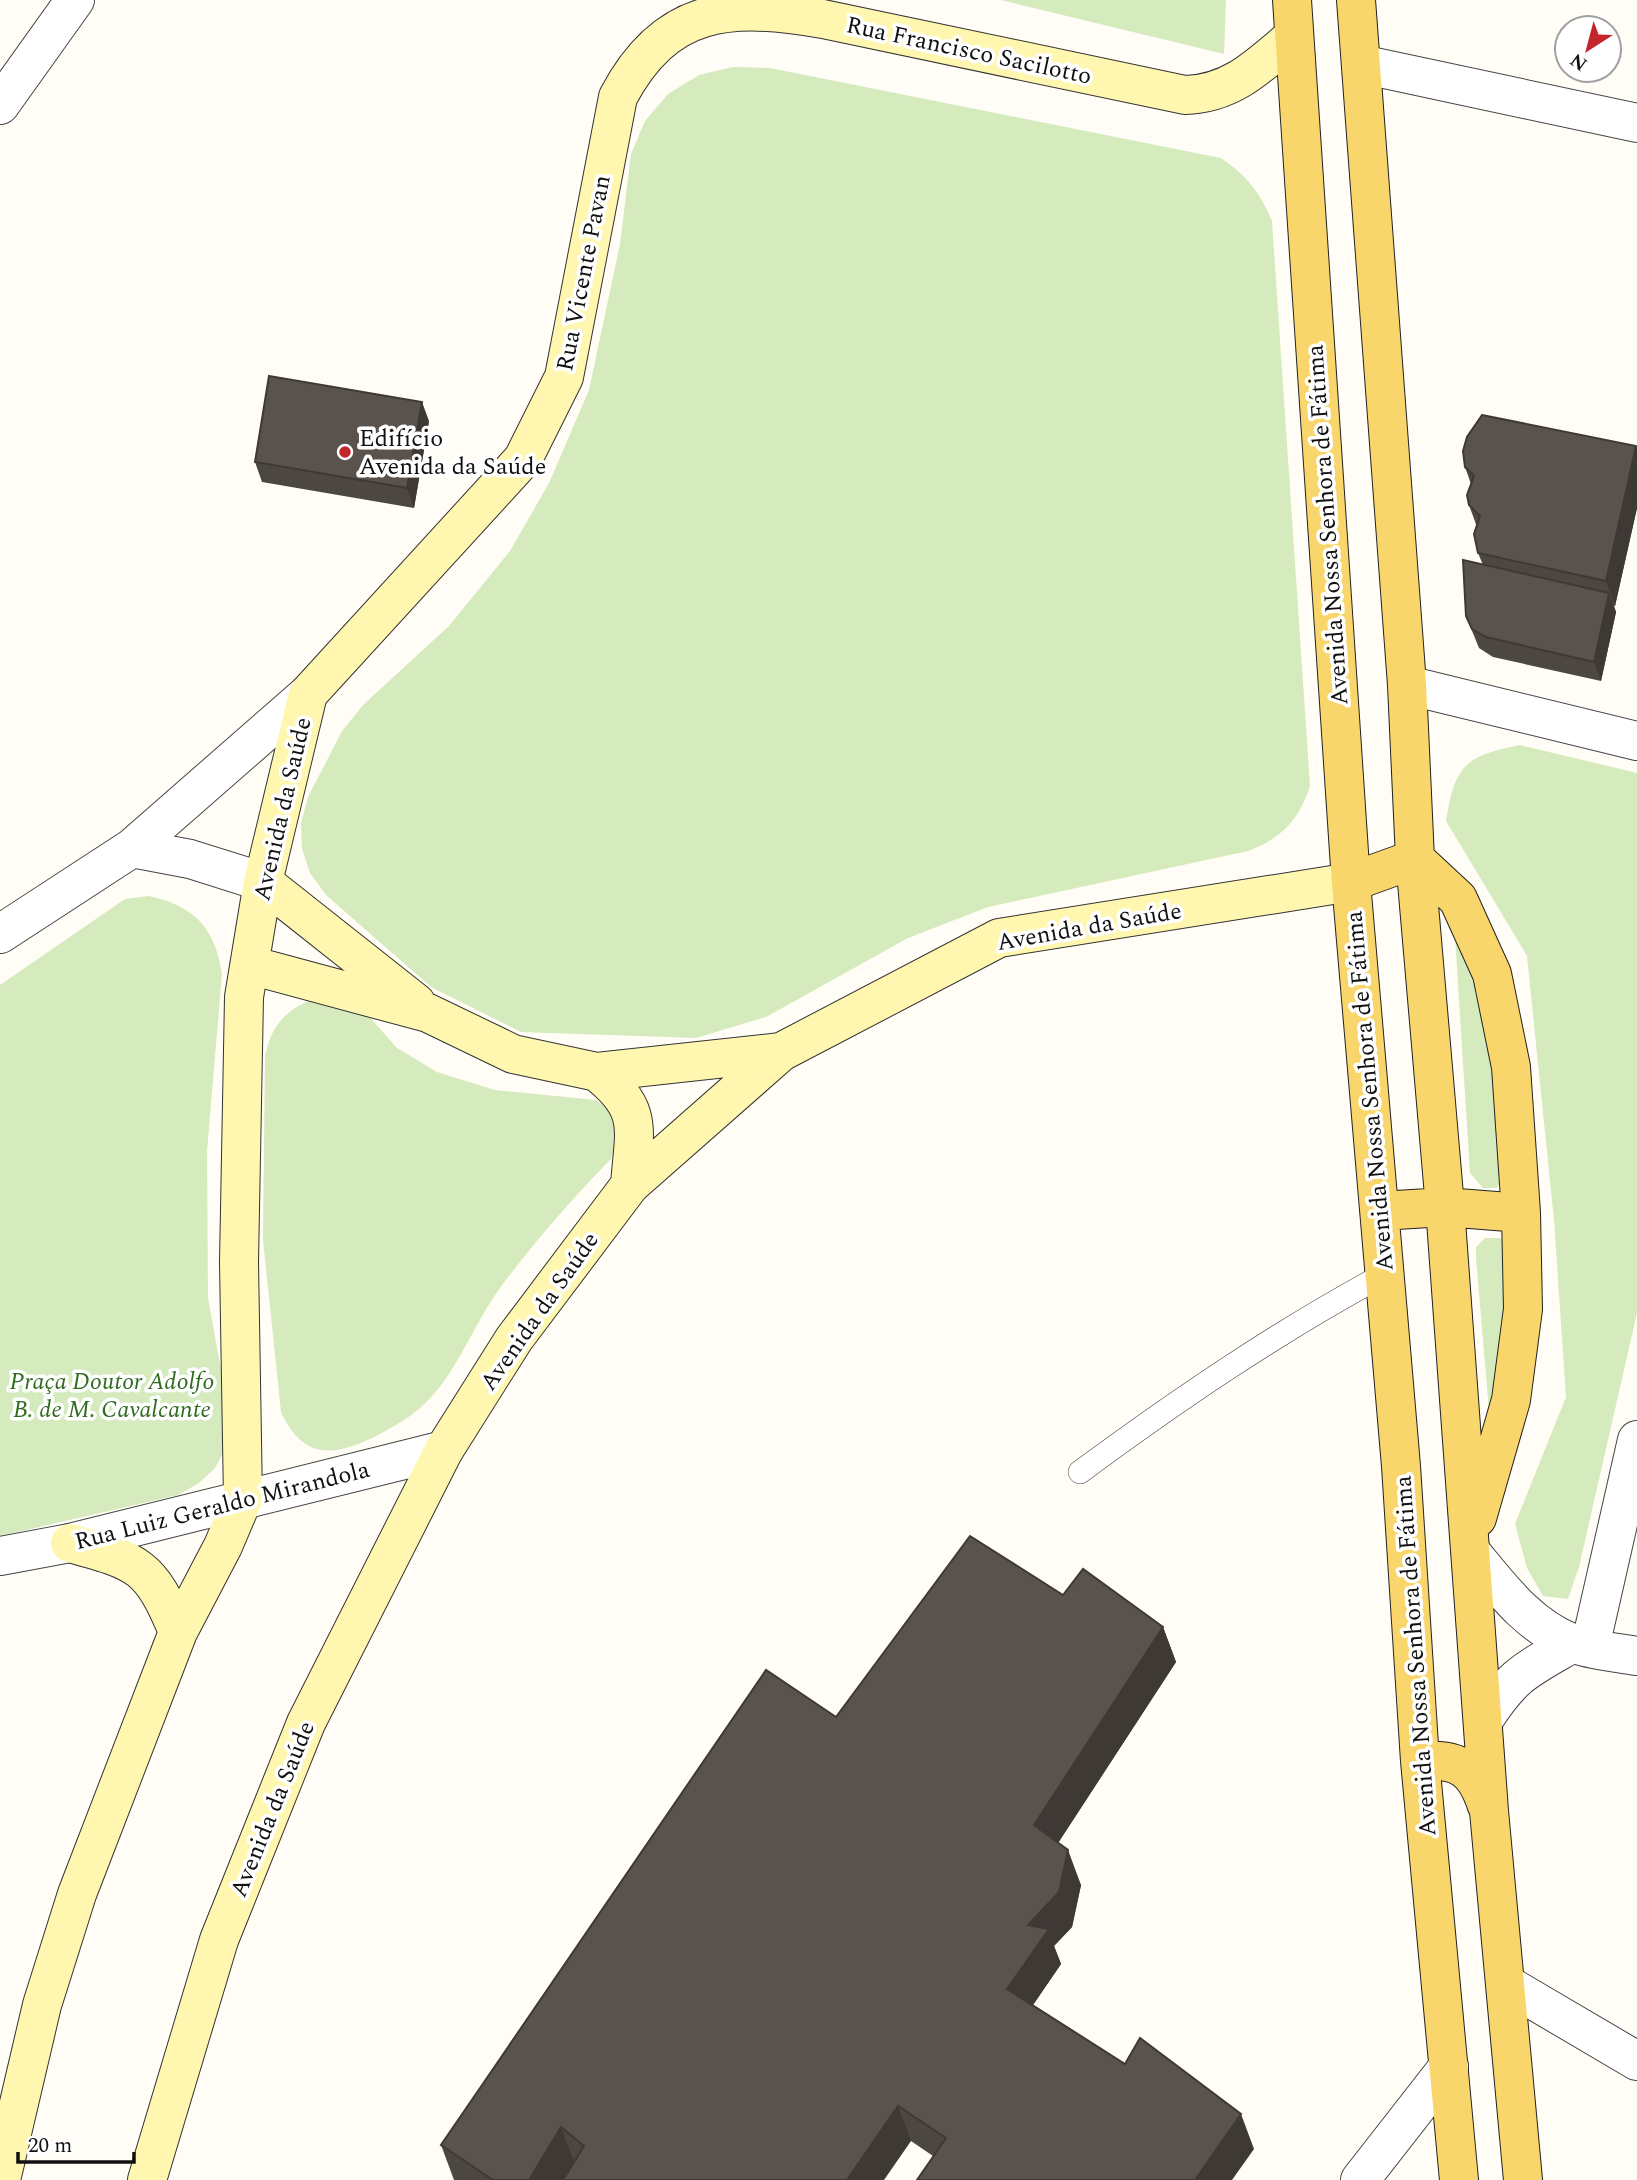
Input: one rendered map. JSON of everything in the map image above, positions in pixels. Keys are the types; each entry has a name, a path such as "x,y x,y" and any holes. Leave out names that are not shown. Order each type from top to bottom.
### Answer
{"main road":[{"path":"1356,0 1407,685 1415,859 1445,1207 1489,1811 1523,2180"},
{"name":"Rua Francisco Sacilotto","path":"618,97 638,63 672,31 718,14 743,10 772,10 823,19 1185,95 1210,93 1228,87 1293,18"},
{"name":"Avenida Nossa Senhora de Fátima","path":"1293,18 1351,882 1385,1274 1420,1761 1459,2180"},
{"name":"Rua Vicente Pavan","path":"307,694 523,459 564,377 618,97"},
{"name":"Avenida da Saúde","path":"1,2180 42,2005 69,1919 178,1632 223,1546 243,1499 239,1262 244,997 263,882 307,694"},
{"path":"1412,795 1492,974 1511,1067 1521,1213 1523,1310 1511,1400 1471,1548"},
{"path":"1351,882 1415,859"},
{"path":"1415,859 1458,899"},
{"path":"263,882 428,1013"},
{"name":"Avenida da Saúde","path":"147,2180 219,1940 306,1723 444,1450 514,1339 630,1185 781,1052 999,938 1351,882"},
{"path":"250,965 428,1013 513,1054 597,1072 781,1052"},
{"path":"597,1072 622,1093 632,1110 634,1131 630,1185"},
{"path":"1380,1211 1445,1207 1521,1213"},
{"path":"70,1543 127,1559 149,1576 162,1593 178,1632"},
{"path":"1420,1761 1446,1759 1462,1767 1479,1782 1489,1811"}],"street":[{"path":"0,105 75,0"},
{"path":"1362,64 1637,123"},
{"path":"1407,685 1637,741"},
{"path":"0,934 132,848 307,694"},
{"path":"132,848 190,859 263,882"},
{"path":"1581,1645 1637,1440"},
{"name":"Rua Luiz Geraldo Mirandola","path":"0,1556 70,1543 444,1450"},
{"path":"1471,1548 1523,1613 1581,1645 1637,1656"},
{"path":"1483,1721 1504,1688 1524,1670 1581,1645"},
{"path":"1506,1984 1637,2061"},
{"path":"1360,2180 1449,2066"}],"lane":[{"path":"1080,1472 1175,1402 1287,1328 1385,1274"}],"green space":[{"path":"1001,0 1226,0 1224,54"},
{"path":"733,67 770,68 1221,158 1252,185 1272,221 1310,786 1295,818 1280,834 1260,846 1248,851 988,907 908,938 766,1017 696,1038 521,1032 431,987 326,895 310,873 302,849 301,823 308,797 342,731 364,704 449,626 510,551 549,483 589,390 620,244 631,154 645,121 668,94 699,75"},
{"path":"1520,745 1637,773 1637,1313 1579,1567 1568,1599 1543,1596 1527,1568 1515,1524 1566,1397 1554,1220 1527,956 1446,821 1454,787 1466,766 1486,754"},
{"name":"Praça Doutor Adolfo B. de M. Cavalcante","path":"149,896 179,906 200,922 214,944 222,974 207,1151 208,1298 231,1425 226,1447 215,1468 199,1483 178,1495 0,1536 0,985 125,899"},
{"path":"1454,921 1504,1079 1508,1177 1496,1188 1483,1188 1470,1173"},
{"path":"311,1000 366,1013 397,1048 437,1072 495,1090 596,1100 609,1112 617,1134 611,1159 553,1222 500,1288 435,1393 412,1414 386,1431 361,1443 333,1450 321,1450 299,1439 281,1412 263,1240 265,1056 280,1021 293,1009"},
{"path":"1485,1238 1500,1238 1512,1245 1491,1434 1476,1258 1476,1247"}],"building":[{"name":"Edifício Avenida da Saúde","path":"269,376 422,402 407,488 255,462"},
{"path":"1482,415 1636,446 1606,581 1478,553 1474,534 1480,516 1469,505 1467,495 1474,476 1465,467 1463,451 1467,437"},
{"path":"1463,560 1609,593 1594,662 1486,637 1472,629 1466,616"},
{"path":"970,1536 1063,1595 1083,1569 1163,1627 1034,1825 1068,1850 1059,1892 1028,1925 1049,1929 1007,1989 1125,2064 1140,2038 1241,2114 1195,2180 917,2180 946,2138 898,2106 847,2180 563,2180 584,2146 561,2127 529,2180 493,2180 441,2145 766,1670 836,1717"}],"place":[{"name":"Edifício Avenida da Saúde","path":"345,452"}]}
